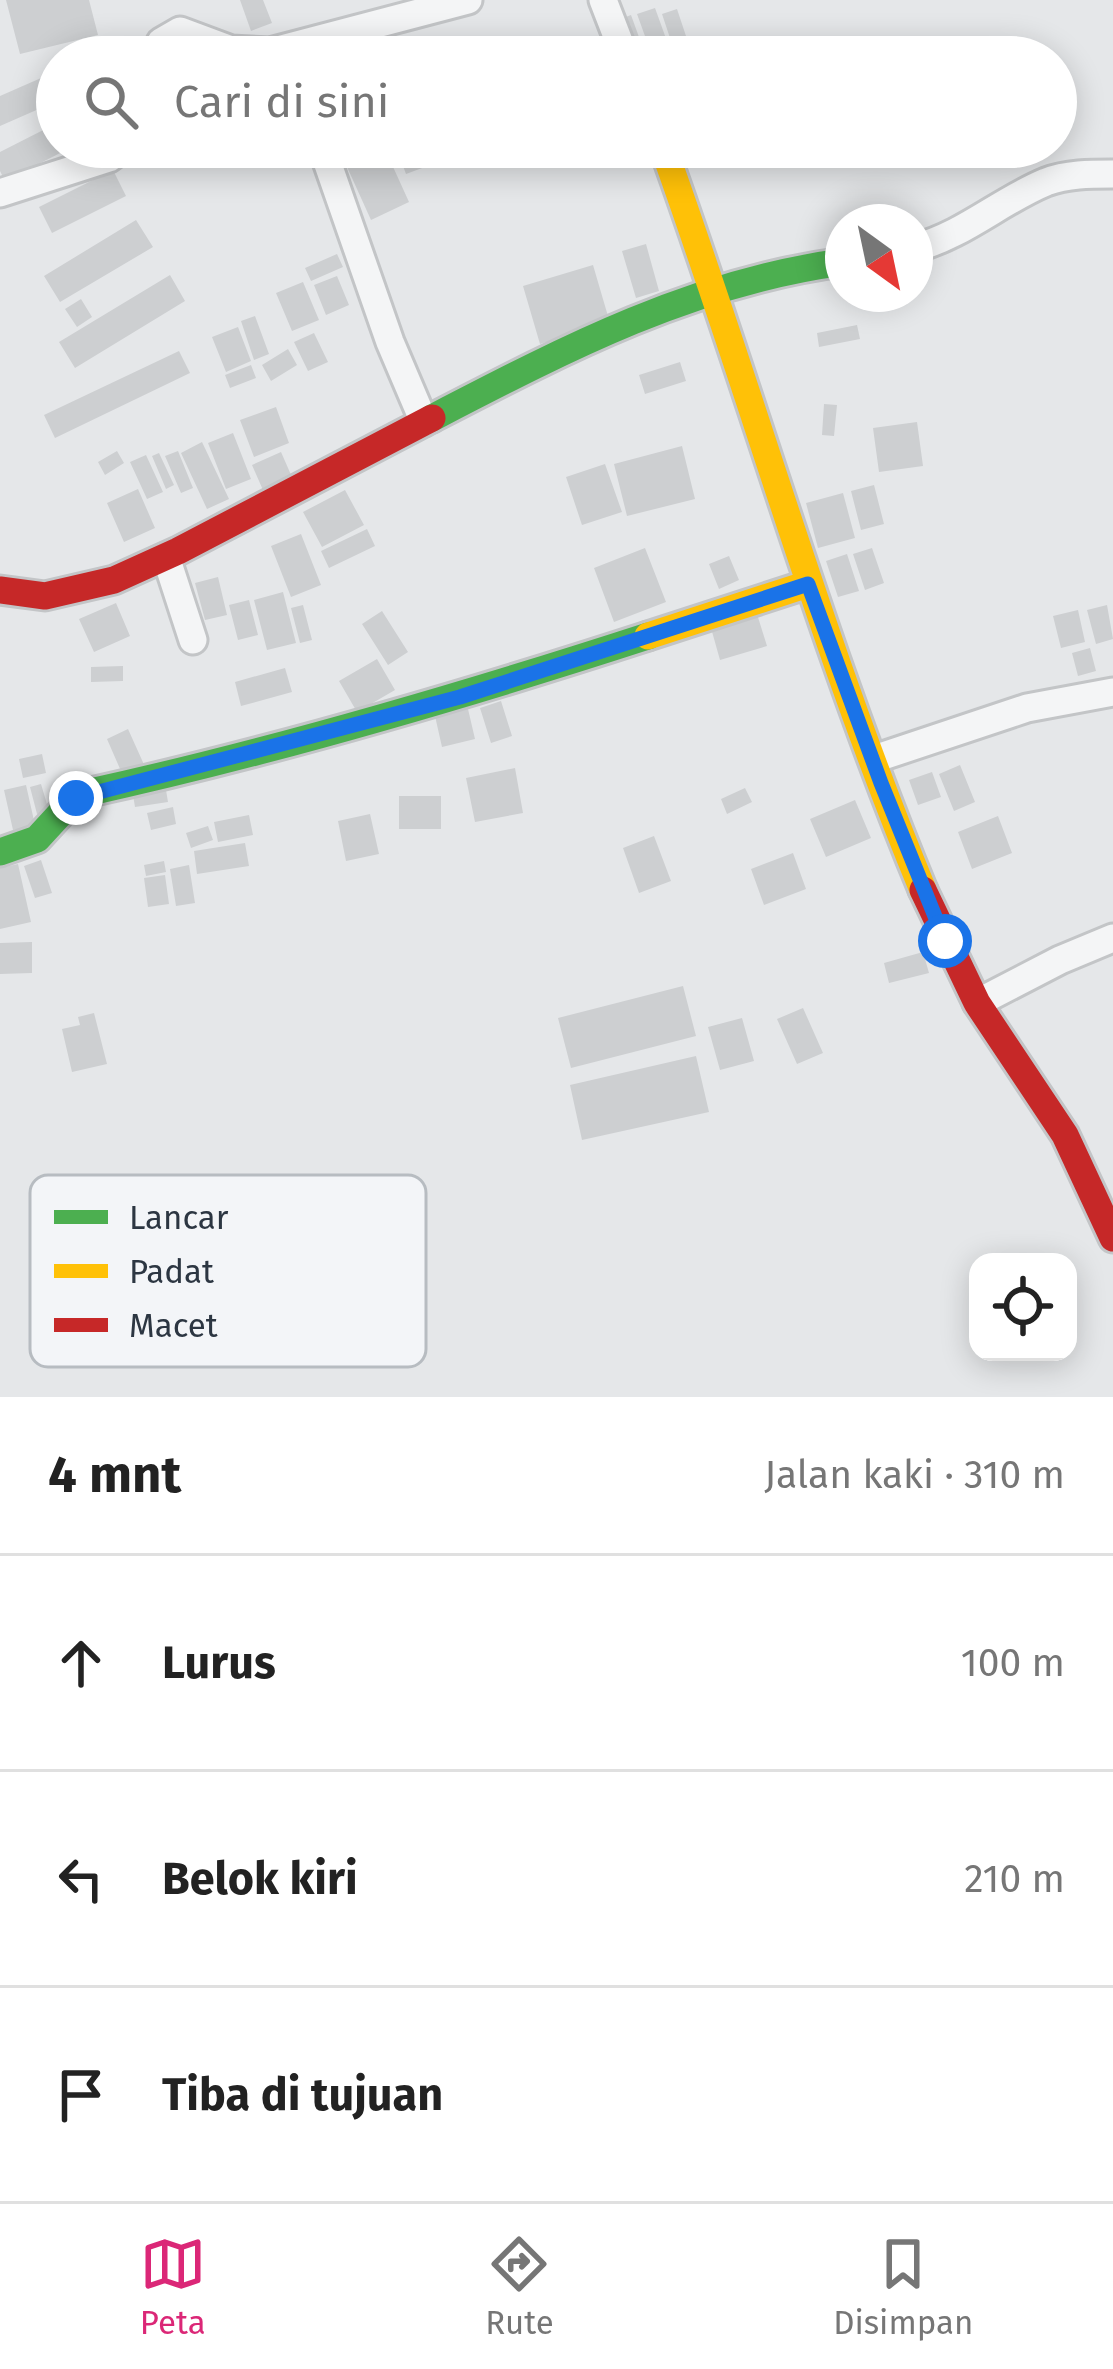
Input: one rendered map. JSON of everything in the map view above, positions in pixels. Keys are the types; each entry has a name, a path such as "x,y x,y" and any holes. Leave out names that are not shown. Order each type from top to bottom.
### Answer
{"street":[{"path":"347,36 468,0"},
{"path":"603,0 617,36"},
{"path":"0,194 79,168"},
{"path":"329,168 424,422"},
{"path":"671,168 714,287 808,584 945,941 977,1003 1036,1085 1065,1135 1113,1238"},
{"path":"933,241 962,230 1042,184 1072,176 1113,174"},
{"path":"0,590 50,594 119,577 532,366 714,287 825,264"},
{"path":"166,556 193,640"},
{"path":"0,852 37,839 71,802 86,793 200,768 476,692 808,584"},
{"path":"874,759 1027,708 1113,692"},
{"path":"977,1003 1113,938"}],"building":[{"path":"6,0 89,0 98,35 36,36 36,50 20,54"},
{"path":"240,0 263,0 272,23 251,31"},
{"path":"655,8 665,36 645,36 637,14"},
{"path":"677,9 686,36 669,36 662,14"},
{"path":"631,15 639,36 626,36 620,19"},
{"path":"36,80 36,110 0,126 0,96"},
{"path":"36,134 36,165 5,181 0,152"},
{"path":"347,168 394,168 409,202 371,220"},
{"path":"113,170 126,196 52,233 39,207"},
{"path":"136,220 153,247 60,302 44,276"},
{"path":"646,244 659,291 636,298 622,251"},
{"path":"337,254 343,267 311,281 305,268"},
{"path":"593,265 610,323 540,344 523,286"},
{"path":"170,275 185,301 75,368 59,342"},
{"path":"337,276 349,305 326,315 314,285"},
{"path":"303,282 319,320 292,331 276,293"},
{"path":"81,299 92,317 77,327 65,309"},
{"path":"255,316 269,354 254,360 241,321"},
{"path":"857,325 860,339 819,347 817,333"},
{"path":"238,327 251,361 226,372 212,337"},
{"path":"314,333 328,362 308,371 294,342"},
{"path":"288,349 297,365 271,381 262,365"},
{"path":"179,351 190,373 55,438 44,415"},
{"path":"680,362 686,381 645,394 639,375"},
{"path":"251,365 256,378 230,388 225,375"},
{"path":"824,404 837,405 834,436 822,435"},
{"path":"276,407 289,443 254,457 240,420"},
{"path":"917,422 923,466 879,472 873,428"},
{"path":"233,433 251,479 226,489 208,443"},
{"path":"202,442 229,499 207,509 181,453"},
{"path":"682,446 695,499 627,516 614,464"},
{"path":"117,451 124,463 105,475 98,462"},
{"path":"178,451 193,488 181,493 165,456"},
{"path":"281,452 295,484 266,497 252,465"},
{"path":"159,453 174,485 166,489 152,456"},
{"path":"146,455 163,492 147,499 130,462"},
{"path":"605,464 622,512 582,525 566,477"},
{"path":"874,485 884,524 861,530 851,491"},
{"path":"138,489 155,528 124,542 107,503"},
{"path":"345,490 364,525 322,547 303,512"},
{"path":"843,493 855,538 818,548 806,503"},
{"path":"367,529 375,546 329,568 321,551"},
{"path":"301,534 321,585 291,597 271,546"},
{"path":"645,548 666,602 614,622 594,568"},
{"path":"872,548 884,583 865,590 853,554"},
{"path":"847,554 859,591 838,597 826,561"},
{"path":"729,556 739,580 719,589 709,564"},
{"path":"218,577 227,615 205,620 195,583"},
{"path":"283,592 296,643 267,650 254,600"},
{"path":"249,600 258,635 238,640 229,605"},
{"path":"116,603 130,636 94,652 79,619"},
{"path":"303,605 312,640 300,643 291,608"},
{"path":"1107,605 1113,639 1096,644 1087,610"},
{"path":"1078,610 1085,642 1061,648 1053,616"},
{"path":"382,611 408,652 388,665 362,624"},
{"path":"757,614 767,646 720,660 711,628"},
{"path":"1090,648 1096,671 1078,676 1072,653"},
{"path":"377,659 395,690 357,712 339,681"},
{"path":"123,666 123,681 91,682 91,667"},
{"path":"285,668 292,692 241,706 235,682"},
{"path":"501,701 512,736 491,743 480,708"},
{"path":"468,709 475,739 442,747 435,716"},
{"path":"128,729 146,769 124,778 107,739"},
{"path":"42,754 46,773 23,778 19,759"},
{"path":"960,765 975,802 954,811 939,774"},
{"path":"515,768 523,813 475,822 466,778"},
{"path":"932,772 941,797 918,805 909,780"},
{"path":"41,784 49,811 37,814 30,787"},
{"path":"26,785 35,825 13,830 4,790"},
{"path":"745,788 752,802 727,814 721,799"},
{"path":"166,790 168,802 135,807 133,795"},
{"path":"399,796 441,796 441,829 399,829"},
{"path":"855,800 871,838 826,857 810,819"},
{"path":"173,807 176,824 151,830 147,813"},
{"path":"370,814 379,854 346,861 338,821"},
{"path":"249,815 253,835 218,842 214,822"},
{"path":"998,816 1012,853 972,869 958,832"},
{"path":"208,826 213,840 191,848 186,833"},
{"path":"654,836 671,881 639,893 623,848"},
{"path":"245,843 249,866 197,874 194,851"},
{"path":"793,853 806,889 764,905 751,869"},
{"path":"41,860 52,893 35,898 24,866"},
{"path":"164,861 166,872 146,876 144,865"},
{"path":"18,864 31,922 0,929 0,868"},
{"path":"189,865 195,903 176,906 170,869"},
{"path":"165,875 169,904 148,907 144,878"},
{"path":"32,942 32,973 0,974 0,943"},
{"path":"923,952 929,973 889,983 884,963"},
{"path":"683,986 696,1036 571,1068 558,1018"},
{"path":"803,1008 823,1053 797,1064 777,1019"},
{"path":"94,1013 107,1064 72,1072 62,1029 80,1025 78,1017"},
{"path":"742,1018 754,1061 720,1070 708,1027"},
{"path":"696,1056 709,1112 582,1140 570,1085"}],"traffic: fast":[{"path":"432,418 531,367 682,302 825,265"},
{"path":"0,852 37,839 71,802 86,793 369,721 648,636"}],"traffic: slow":[{"path":"670,168 852,706 923,890"},
{"path":"648,636 808,584"}],"traffic: jam":[{"path":"0,590 45,596 114,580 432,418"},
{"path":"923,890 977,1003 1065,1135 1113,1238"}],"route":[{"path":"76,798 460,697 808,584 945,941"}]}
